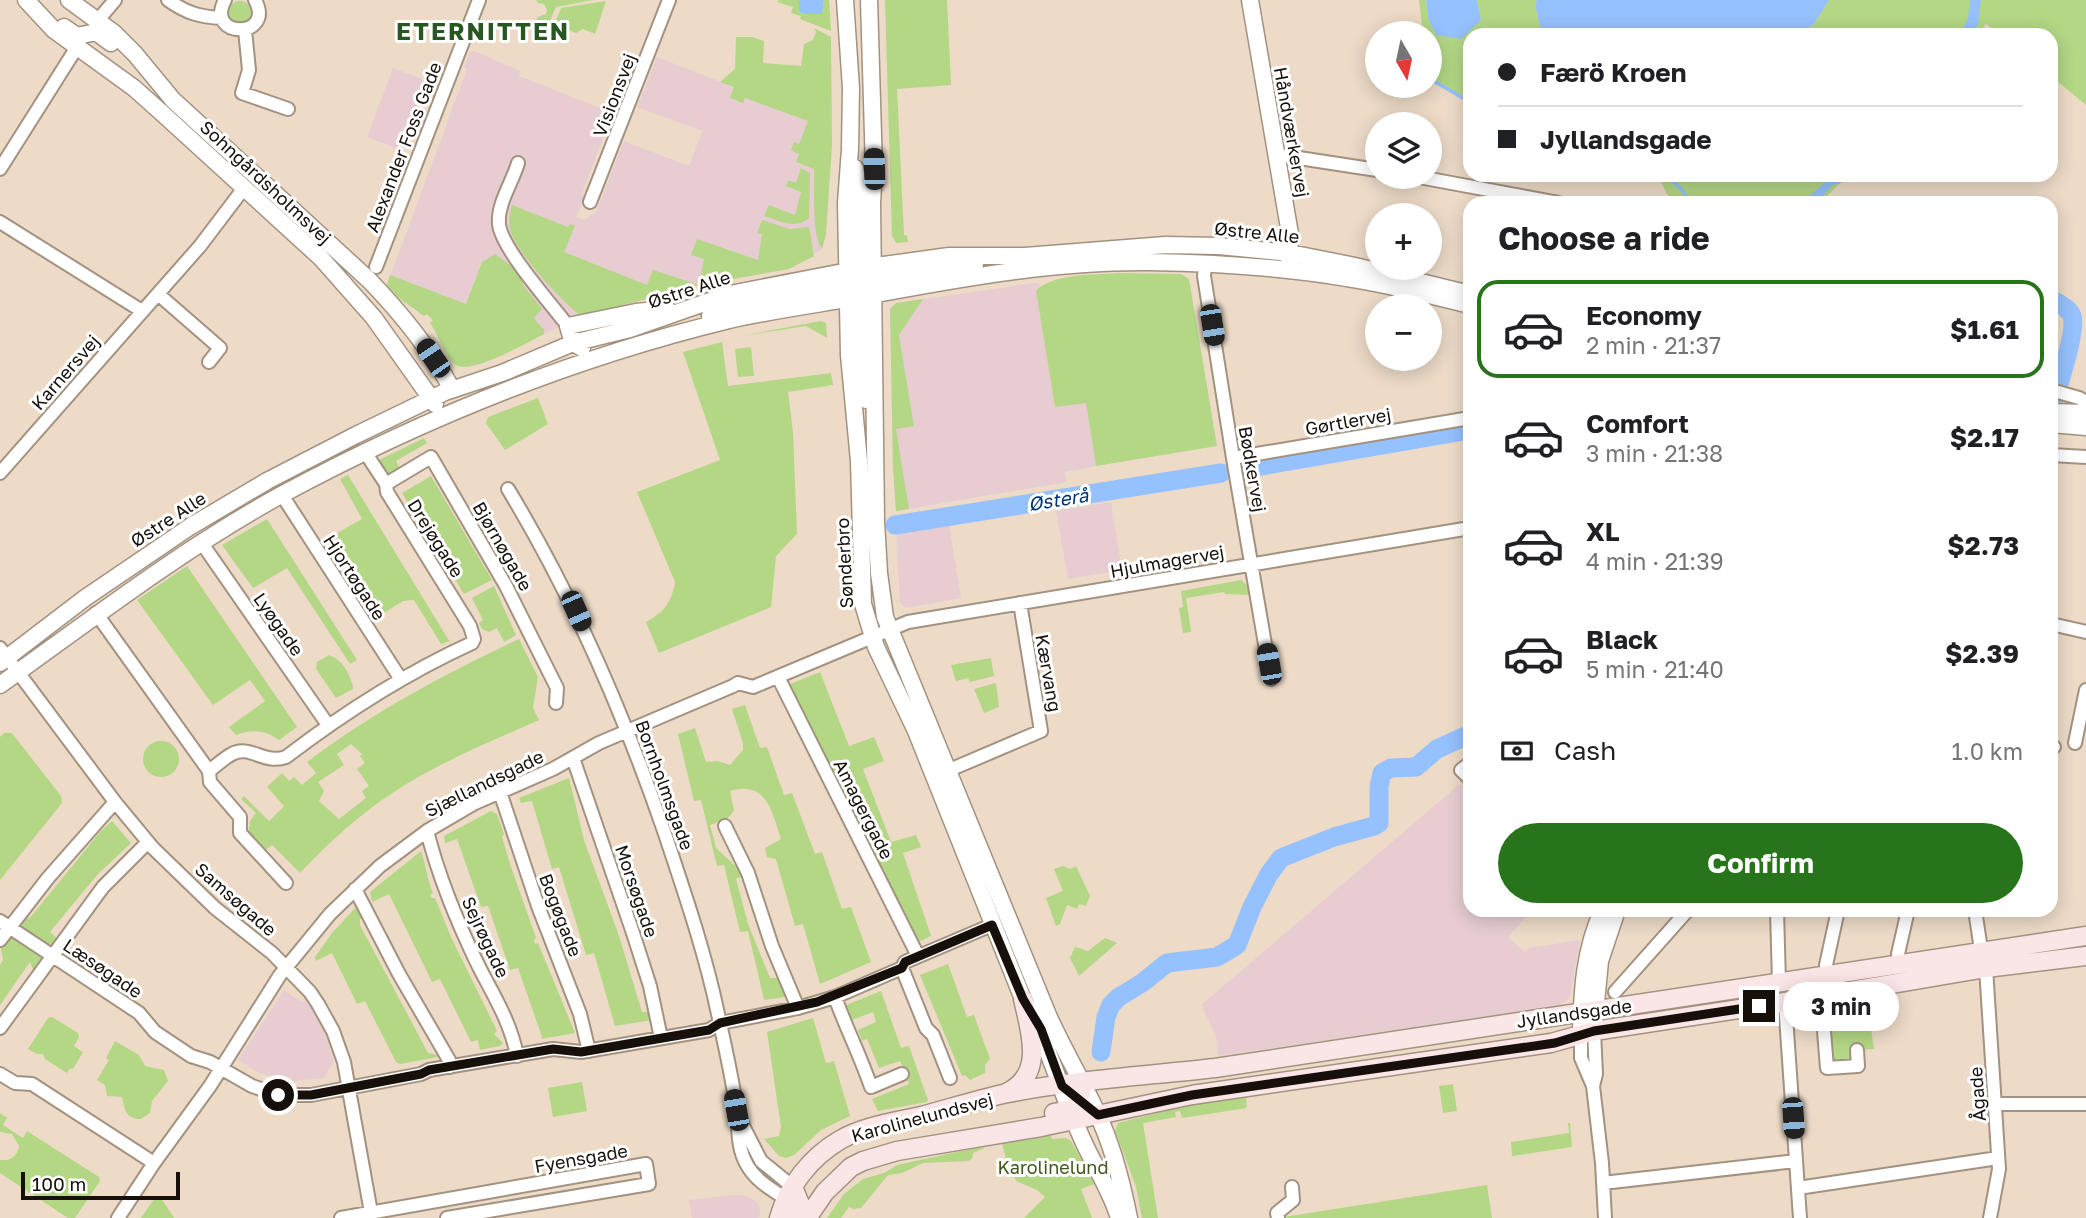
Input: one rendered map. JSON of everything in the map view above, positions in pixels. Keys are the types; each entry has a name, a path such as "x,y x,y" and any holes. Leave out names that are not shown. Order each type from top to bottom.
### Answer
{"main road":[{"name":"Jyllandsgade","path":"1077,1103 1214,1068 2086,936"},
{"name":"Jyllandsgade","path":"1062,1086 1077,1103 1098,1115 1192,1095 1555,1043 1588,1033 1986,968 2086,956"},
{"path":"1003,1094 1020,1084 1032,1061 1034,1047 1023,999"},
{"name":"Karolinelundsvej","path":"796,1205 818,1156 850,1135 1003,1094 1062,1086"},
{"name":"Karolinelundsvej","path":"779,1218 796,1205 819,1200 851,1167 863,1161 1077,1103"}],"street":[{"name":"Sohngårdsholmsvej","path":"26,0 54,30 82,40 321,258 388,336 434,403"},
{"path":"33,0 82,40"},
{"name":"Sohngårdsholmsvej","path":"69,0 98,20 135,54 173,100 369,280 424,344 453,389"},
{"path":"0,169 82,40 115,0"},
{"path":"168,0 185,12 200,17 222,18"},
{"path":"225,0 221,6 222,18 228,27 245,30"},
{"path":"245,30 257,19 259,8 255,0"},
{"name":"Alexander Foss Gade","path":"376,267 479,0"},
{"name":"Visionsvej","path":"590,202 670,0"},
{"name":"Sønderbro","path":"845,0 851,88 846,203 862,283 884,617 1048,1015 1077,1103"},
{"name":"Håndværkervej","path":"1250,0 1290,234 1288,270"},
{"name":"Sønderbro","path":"869,1 874,169 872,203 849,372 859,461 862,591 872,637 916,731 1023,999 1041,1029 1062,1086 1077,1103"},
{"path":"245,30 248,70 243,93 288,109"},
{"path":"82,40 96,32 173,100"},
{"path":"1277,156 1365,168"},
{"path":"518,163 500,212 499,224 508,247 568,326 573,343 606,355"},
{"path":"1442,181 1521,196"},
{"name":"Karnersvej","path":"0,473 200,246 244,188"},
{"path":"0,222 142,311"},
{"name":"Østre Alle","path":"0,685 96,614 201,542 282,495 365,452 487,398 606,355 862,283 1025,256 1165,245 1219,246 1290,253 1463,291"},
{"name":"Østre Alle","path":"453,389 502,373 573,343 630,329 730,294 825,276 862,283 958,278 1109,262 1205,265 1288,270 1348,278 1463,303"},
{"name":"Bødkervej","path":"1205,265 1204,276 1233,458 1271,679"},
{"path":"158,294 220,348 209,362"},
{"path":"568,326 636,312 690,307"},
{"path":"487,398 561,358 573,343"},
{"path":"311,480 350,451 434,403 450,400 453,389"},
{"path":"2058,392 2086,402"},
{"path":"434,403 457,411"},
{"name":"Østre Alle","path":"2,656 191,526 314,456 434,403"},
{"path":"2058,412 2086,413"},
{"name":"Gørtlervej","path":"1233,458 1463,419"},
{"path":"2058,425 2086,427"},
{"name":"Drejøgade","path":"365,452 474,633 472,643 400,678"},
{"path":"2058,455 2082,456"},
{"name":"Bjørnøgade","path":"386,485 431,457 514,602 557,688 556,703"},
{"name":"Bornholmsgade","path":"508,489 551,561 606,677 681,882 720,1023 737,1113 741,1153 747,1166 760,1182 796,1205"},
{"name":"Hjortøgade","path":"282,495 400,678"},
{"name":"Hjulmagervej","path":"872,637 908,622 1463,529"},
{"name":"Lyøgade","path":"201,542 328,725"},
{"name":"Kærvang","path":"947,771 1041,731 1020,603"},
{"path":"96,614 209,771 210,782 240,817 240,833 286,883"},
{"path":"2058,626 2086,632"},
{"name":"Sjællandsgade","path":"118,1218 153,1163 182,1126 220,1069 280,975 321,925 380,866 427,831 499,792 553,769 588,748 738,683 752,687 872,637"},
{"name":"Samsøgade","path":"2,656 18,672 148,842 215,908 272,953 310,992 331,1027 341,1053 372,1215"},
{"name":"Amagergade","path":"778,677 918,956"},
{"path":"209,771 232,753 239,751 272,760 286,757 328,725 400,678"},
{"path":"2075,743 2086,690"},
{"name":"Morsøgade","path":"573,758 633,933 661,1038"},
{"name":"Bogøgade","path":"499,792 541,916 580,1014 589,1051"},
{"path":"0,940 4,924 115,802"},
{"path":"725,826 748,873 772,946 798,1008"},
{"name":"Sejrøgade","path":"427,831 447,893 463,932 502,1008 517,1056"},
{"path":"0,1028 103,887 148,842"},
{"path":"355,889 399,974 449,1060 450,1067"},
{"path":"1600,917 1587,960 1588,1033 1581,1058 1593,1086 1605,1218"},
{"path":"1589,1011 1600,961 1615,917"},
{"path":"1615,992 1682,917"},
{"path":"1777,917 1779,983"},
{"path":"1827,976 1826,965 1836,917"},
{"path":"1900,965 1898,954 1906,917"},
{"path":"1976,917 1980,943"},
{"name":"Læsøgade","path":"4,924 139,1013 155,1032 191,1056 252,1086 278,1095 311,1095 557,1049 589,1051 709,1030 720,1023 798,1008 835,997 902,968 905,962 918,956 992,925"},
{"path":"902,968 950,1078"},
{"name":"Ågade","path":"1986,968 1998,1163 1990,1218"},
{"path":"1821,995 1827,1068 1858,1066 1857,1050"},
{"path":"835,997 851,1041 858,1048 871,1087 902,1074"},
{"path":"1785,1002 1800,1218"},
{"path":"0,1074 15,1083 32,1084 153,1163"},
{"path":"1077,1103 1098,1115 1119,1175 1129,1218"},
{"path":"1077,1103 1119,1218"},
{"path":"1996,1104 2086,1104"},
{"name":"Sjællandsgade","path":"126,1218 160,1167 182,1126"},
{"path":"1603,1183 1796,1161"},
{"path":"1798,1188 1998,1163"},
{"name":"Fyensgade","path":"341,1218 372,1215 646,1164 649,1184 447,1218"},
{"path":"1278,1218 1277,1213 1293,1200 1292,1186"}],"shaded area":[{"path":"474,51 520,71 519,76 613,113 582,193 585,195 576,217 584,220 596,212 624,141 689,166 702,131 637,107 657,57 734,87 743,102 745,98 761,96 832,126 826,234 822,249 789,269 699,285 581,316 489,361 469,367 456,365 430,323 433,320 399,298 387,285 467,69 464,67 470,52"},
{"path":"393,68 430,82 403,151 367,137"},
{"path":"1036,283 1041,285 1036,291 1055,407 1086,402 1096,466 1065,472 1067,482 896,511 890,309 896,303"},
{"path":"1111,502 1122,570 1068,579 1056,511"},
{"path":"949,524 961,598 906,608 900,603 896,532"},
{"path":"1460,784 1463,787 1463,917 1526,917 1508,937 1525,952 1529,948 1580,940 1570,997 1559,1006 1218,1056 1216,1036 1201,1005"},
{"path":"284,990 302,1002 304,1000 316,1014 324,1030 334,1061 324,1078 285,1082 257,1072 238,1060"},
{"path":"747,1196 757,1202 760,1208 759,1218 692,1218 689,1200"}],"green space":[{"path":"536,0 593,0 556,7 541,42 533,25 547,10 544,4"},
{"path":"799,0 799,11 803,14 824,4 824,0 829,0 831,31 800,19 801,16 791,13 793,7 777,2"},
{"path":"885,0 947,0 951,85 897,89 904,235 907,236 908,242 896,243 892,236"},
{"path":"1419,0 1426,0 1428,18 1481,20 1477,0 1537,0 1535,5 1540,28 1463,28 1463,96 1442,86 1442,21 1422,21"},
{"path":"1829,0 2086,0 2086,105 2058,82 2058,28 1991,28 1986,24 1983,28 1808,28 1814,24"},
{"path":"236,1 244,1 251,8 251,16 244,23 236,23 229,16 229,8"},
{"path":"606,1 595,34 583,29 576,33 554,25 561,8"},
{"path":"814,28 831,37 832,146 826,234 822,249 815,223 814,169 796,162 799,154 791,150 794,142 799,144 808,121 745,98 743,103 730,98 734,87 720,82 735,69 736,37 752,37 764,41 763,63 801,66 804,44 813,40 816,32"},
{"path":"801,168 810,173 809,218 793,224 764,216 769,205 795,215 801,192 786,186 788,180 796,183"},
{"path":"1661,182 1841,182 1827,196 1668,196"},
{"path":"512,205 568,227 570,224 575,226 564,252 647,285 653,270 699,285 581,316 542,277 515,241 509,225"},
{"path":"762,220 790,229 809,227 814,256 789,269 699,285 704,259 691,255 697,239 758,260 762,234 757,233"},
{"path":"495,254 518,271 523,285 542,309 534,318 544,330 544,334 487,362 464,367 456,365 430,323 433,320 399,298 387,285 390,275 466,304 482,262"},
{"path":"1120,273 1181,274 1189,279 1217,446 1096,466 1086,403 1055,407 1036,291 1043,285 1063,278"},
{"path":"923,299 899,335 914,426 896,429 909,509 896,511 890,309 896,303"},
{"path":"821,321 826,323 827,338 806,326 741,336"},
{"path":"722,342 728,386 831,373 833,385 788,392 793,432 797,534 776,556 771,607 659,653 646,622 666,606 675,582 637,492 720,460 683,352"},
{"path":"751,347 754,376 738,377 735,349"},
{"path":"538,398 548,424 505,450 486,423 488,417"},
{"path":"424,438 427,443 396,461 400,469 387,476 377,461"},
{"path":"348,475 450,641 441,644 414,600 403,601 376,618 325,540 362,519 340,479"},
{"path":"431,476 492,580 464,594 402,493"},
{"path":"267,519 357,660 350,664 287,568 253,588 222,545"},
{"path":"187,566 297,727 279,740 258,732 236,735 229,727 265,701 250,680 213,705 137,600"},
{"path":"1241,580 1249,587 1249,595 1224,592 1186,598 1191,632 1183,633 1179,608 1183,607 1181,591"},
{"path":"494,586 516,635 504,642 497,628 489,632 482,629 479,623 483,620 472,598"},
{"path":"519,639 538,677 533,708 539,720 411,781 345,829 300,873 272,845 263,852 248,835 250,821 256,813 241,799 244,796 269,821 284,806 267,787 282,773 289,781 294,777 302,785 316,773 307,762 358,726 436,680","holes":["351,744 362,754 360,756 365,763 357,769 369,786 362,791 366,798 339,819 319,801 324,791 318,782 344,765 337,754"]},
{"path":"329,655 345,668 353,686 353,689 336,698 316,669 317,662"},
{"path":"991,658 994,676 970,682 968,678 956,681 951,665"},
{"path":"820,672 849,746 874,737 884,761 863,769 891,842 916,835 921,847 903,853 931,936 916,943 788,685"},
{"path":"996,683 999,707 984,713 974,689"},
{"path":"745,705 760,748 767,747 784,795 792,793 815,854 822,852 842,909 851,907 871,962 820,984 803,924 795,926 776,859 767,857 765,848 781,839 771,809 760,794 752,790 730,791 734,811 727,819 710,825 716,848 742,872 743,876 736,879 748,924 770,978 777,978 785,997 764,1000 748,931 740,932 724,865 717,866 701,800 694,801 678,734 695,728 706,762 718,761 730,765 743,750 732,709"},
{"path":"4,733 12,733 61,796 62,803 0,880 0,737"},
{"path":"161,741 174,746 179,759 174,772 161,777 148,772 143,759 148,746"},
{"path":"569,778 584,840 619,936 642,1012 649,1012 652,1020 615,1026 594,953 586,955 559,867 552,869 532,801 521,803 519,798"},
{"path":"491,811 497,814 504,834 502,837 536,938 535,944 538,943 575,1033 541,1039 518,968 510,970 488,906 481,907 457,839 445,843 444,836"},
{"path":"112,821 131,843 97,875 50,932 58,939 48,948 16,927 26,909 29,919"},
{"path":"421,851 433,893 430,895 435,898 497,1031 494,1034 503,1043 500,1046 480,1050 478,1040 471,1042 440,979 432,982 389,894 372,902 370,892"},
{"path":"1063,866 1070,869 1076,866 1090,896 1086,906 1079,904 1077,909 1067,905 1060,924 1056,926 1046,898 1063,891 1054,869"},
{"path":"357,906 365,919 360,919 360,925 428,1053 438,1057 400,1064 396,1062 365,1001 357,1004 332,953 316,961 315,957 332,933"},
{"path":"10,933 42,953 44,960 34,972 30,962 0,1005 0,965 3,960 0,944"},
{"path":"1105,938 1117,943 1079,976 1070,958 1075,947 1088,951"},
{"path":"948,964 967,1017 974,1015 990,1059 985,1065 985,1073 970,1080 965,1075 962,1076 920,975"},
{"path":"881,991 901,1048 909,1046 927,1102 878,1111 872,1099 909,1084 900,1061 879,1068 867,1039 862,1041 858,1030 876,1022 873,1012 849,1021 844,1006"},
{"path":"1856,1001 1859,1016 1869,1015 1874,1049 1851,1050 1852,1061 1834,1063 1829,1005"},
{"path":"52,1017 78,1033 79,1037 74,1046 83,1052 73,1069 70,1068 67,1073 45,1059 43,1054 28,1049 48,1018"},
{"path":"813,1018 826,1063 834,1061 850,1116 821,1130 794,1155 786,1158 779,1156 764,1139 779,1136 781,1127 767,1032"},
{"path":"115,1041 139,1055 145,1066 164,1070 168,1081 152,1101 150,1113 141,1119 129,1115 122,1097 107,1096 105,1085 97,1080 109,1060 106,1058"},
{"path":"582,1082 587,1111 553,1117 548,1088"},
{"path":"1453,1084 1457,1111 1443,1113 1439,1086"},
{"path":"1246,1096 1247,1108 1182,1118 1180,1111 1175,1112 1176,1117 1143,1123 1158,1218 1142,1218 1136,1187 1115,1130 1118,1123 1197,1103"},
{"path":"0,1113 7,1118 3,1125 23,1138 27,1131 99,1177 100,1181 75,1218 68,1218 0,1173 0,1160 13,1158 19,1146 12,1134 0,1132"},
{"path":"1568,1123 1572,1147 1512,1156 1511,1142 1569,1133"},
{"name":"Karolinelund","path":"1050,1134 1052,1139 1066,1138 1071,1141 1094,1184 1081,1189 1092,1218 1024,1218 1045,1197 1010,1176 1002,1143"},
{"path":"985,1148 973,1153 972,1159 968,1161 923,1163 902,1173 888,1175 861,1208 849,1207 841,1218 827,1218 844,1194 863,1179 884,1173 897,1165"},
{"path":"1487,1185 1492,1218 1284,1218 1284,1217"},
{"path":"161,1198 174,1218 141,1218 154,1199"}],"water":[{"path":"799,0 824,0 822,14 803,14 799,11"},
{"path":"1426,0 1477,0 1481,20 1473,28 1463,28 1461,39 1442,36 1442,21 1429,21"},
{"path":"1537,0 1829,0 1814,24 1808,28 1540,28 1535,5"},
{"path":"1970,0 1981,0 1976,28 1963,28 1968,18"},
{"path":"1826,182 1842,182 1832,185 1823,196 1809,196"}],"waterway":[{"path":"1442,86 1463,98"},
{"path":"1674,182 1686,196"},
{"path":"2058,303 2072,316 2073,324 2058,386"},
{"name":"Østerå","path":"1249,468 1463,431"},
{"name":"Østerå","path":"895,525 1221,473"},
{"path":"1101,1052 1106,1017 1111,1005 1119,997 1167,963 1217,957 1237,945 1252,907 1269,874 1281,858 1379,823 1379,787 1382,773 1391,768 1416,767 1437,749 1463,737"}],"district":[{"name":"ETERNITTEN","path":"483,30"}],"route":[{"path":"278,1095 311,1095 421,1074 429,1070 553,1049 581,1052 709,1030 720,1023 798,1008 835,997 902,968 905,962 992,925 1023,999 1041,1029 1062,1086 1098,1115 1192,1095 1555,1043 1594,1031 1759,1006"}]}
